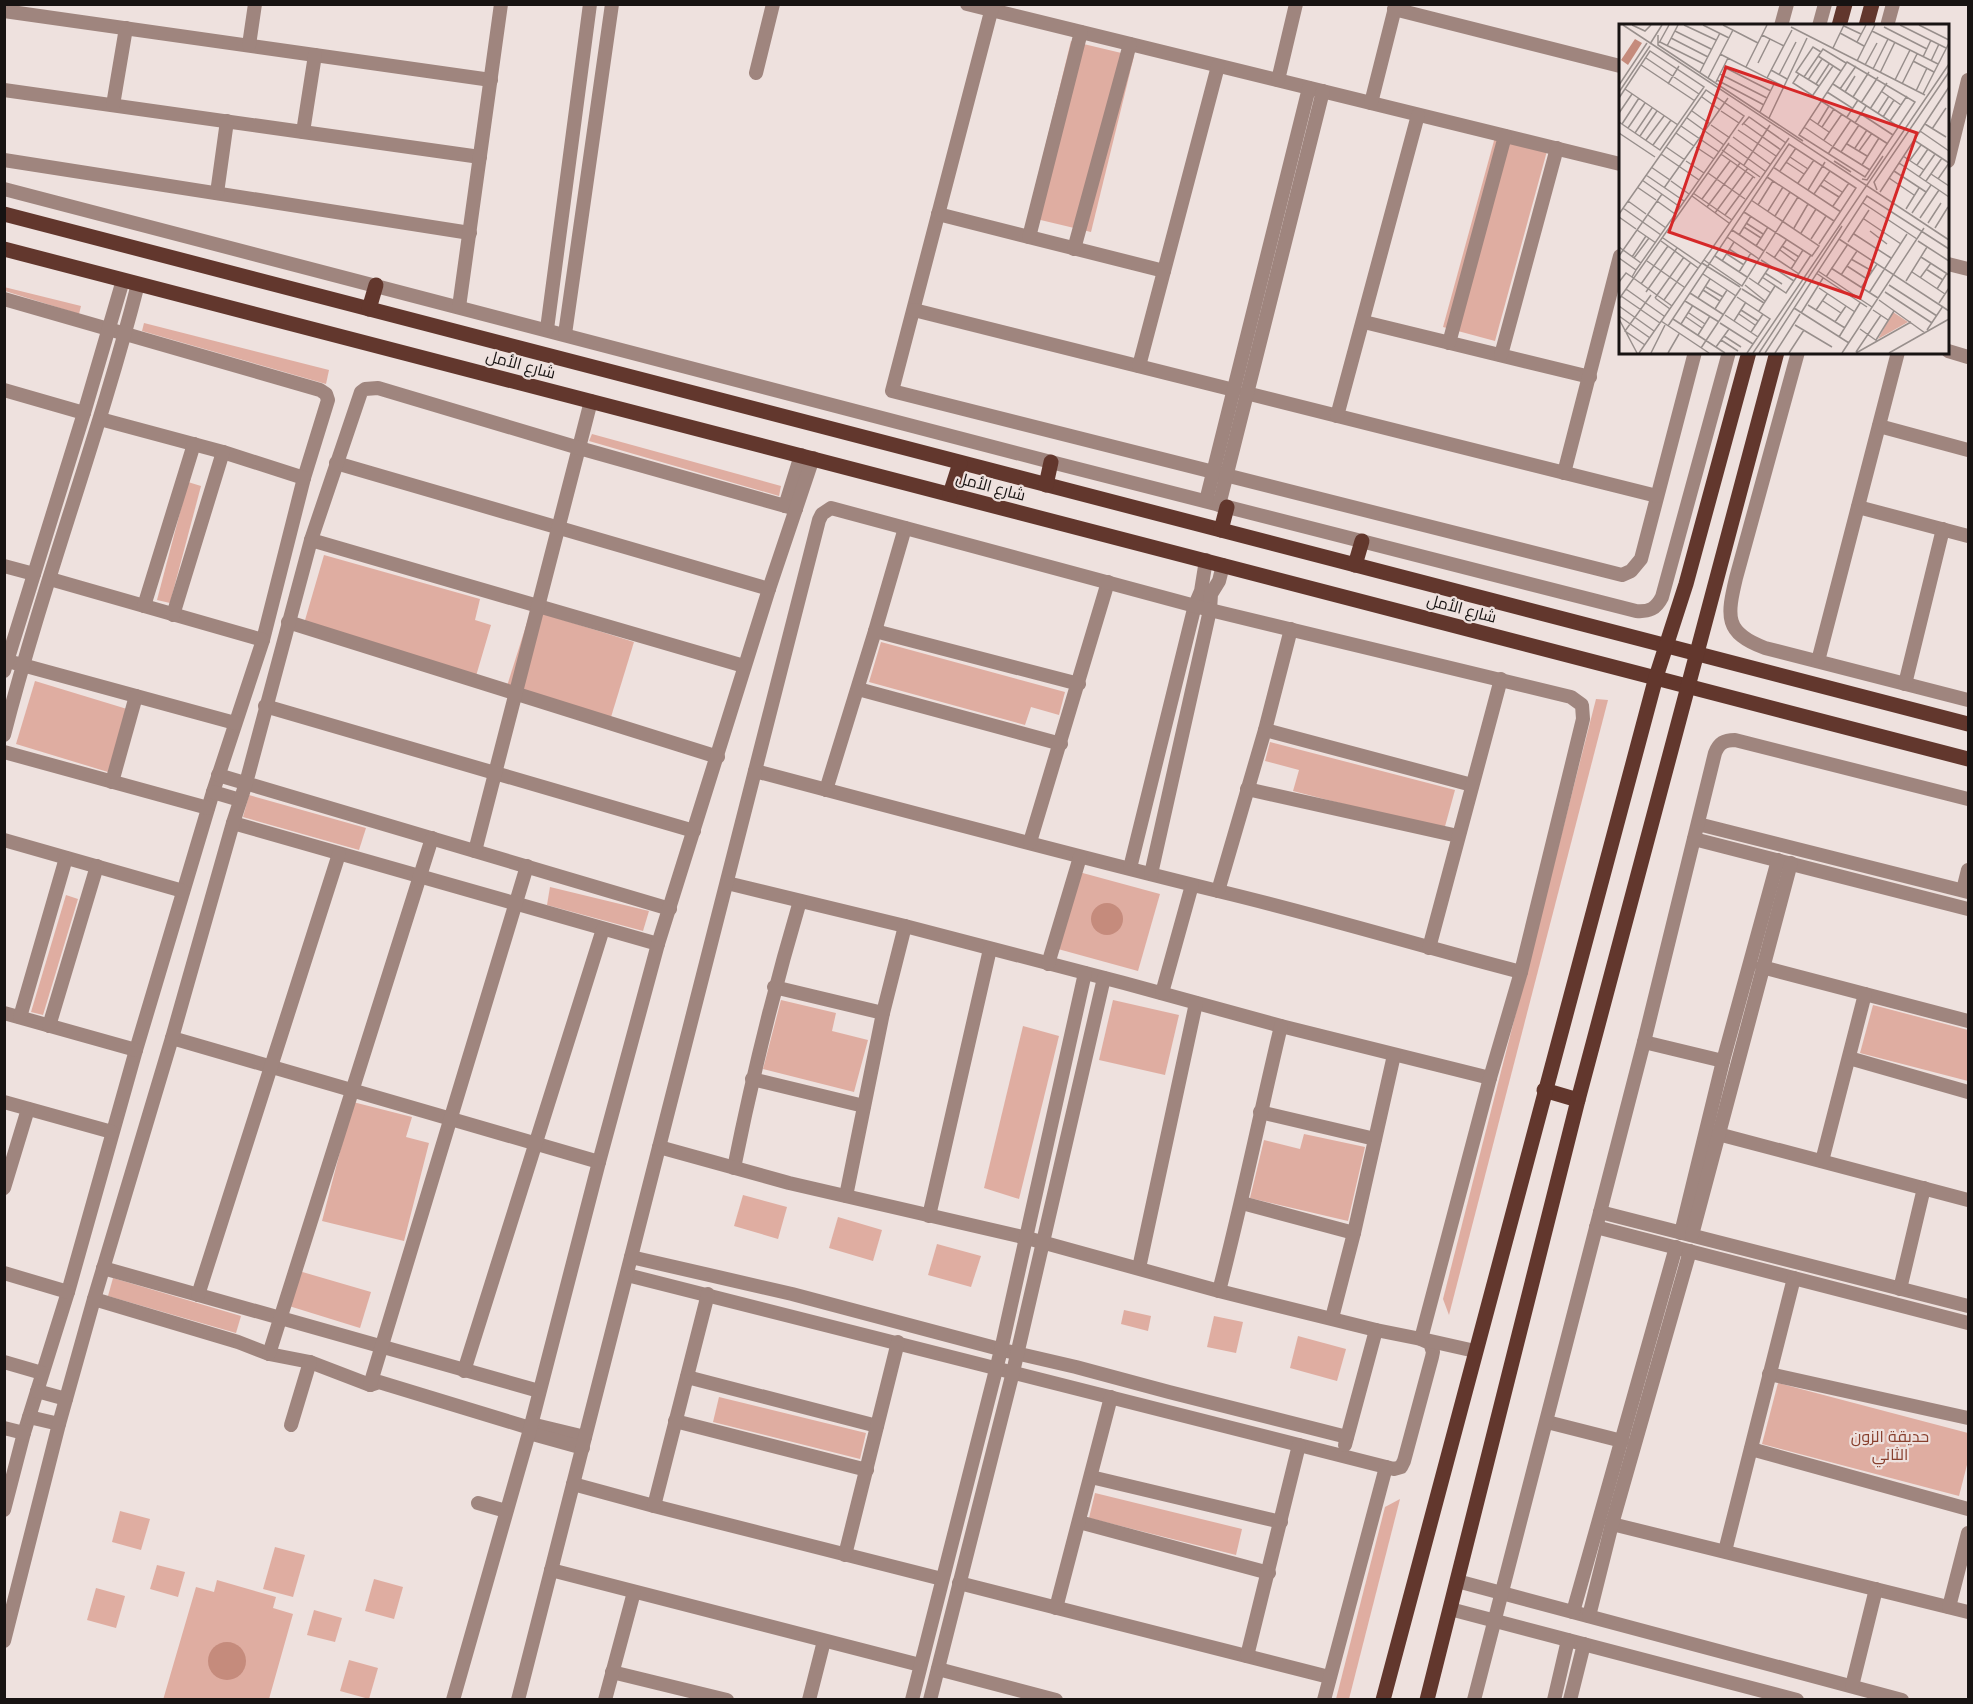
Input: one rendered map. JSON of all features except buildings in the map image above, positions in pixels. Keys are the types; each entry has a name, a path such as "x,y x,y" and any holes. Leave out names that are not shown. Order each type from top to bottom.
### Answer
{"main road":[{"path":"1840,24 1845,4"},
{"path":"1867,24 1872,4"},
{"name":"شارع الأمل","path":"4,214 1968,724"},
{"name":"شارع الأمل","path":"4,249 1968,759"},
{"path":"369,309 376,285"},
{"path":"1383,1700 1656,677 1686,584 1748,354"},
{"path":"1427,1700 1578,1100 1776,354"},
{"path":"1046,485 1051,462"},
{"path":"950,494 960,463"},
{"path":"1217,504 1221,530"},
{"path":"1354,565 1362,541"},
{"path":"1544,1090 1578,1100"}],"street":[{"path":"249,45 255,4"},
{"path":"459,307 501,4"},
{"path":"547,329 590,4"},
{"path":"565,334 612,4"},
{"path":"756,73 773,4"},
{"path":"967,4 992,7 1081,32 1619,164"},
{"path":"1278,80 1296,4"},
{"path":"1820,24 1825,4"},
{"path":"1888,24 1893,4"},
{"path":"1781,24 1785,5"},
{"path":"992,7 892,391 1617,575 1627,574 1639,564 1694,354"},
{"path":"1371,103 1395,7 1619,66"},
{"path":"4,11 491,80"},
{"path":"113,105 126,28"},
{"path":"1029,237 1081,32"},
{"path":"1074,249 1130,44"},
{"path":"303,132 315,55"},
{"path":"1138,366 1218,66"},
{"path":"1949,153 1968,80"},
{"path":"4,90 480,157"},
{"path":"1217,504 1219,474 1316,90"},
{"path":"1337,416 1418,114"},
{"path":"217,194 227,121"},
{"path":"1449,343 1504,136"},
{"path":"1501,355 1557,148"},
{"path":"4,160 470,233"},
{"path":"4,189 1051,462 1642,612 1655,608 1662,597 1728,354"},
{"path":"938,214 1164,271"},
{"path":"1564,473 1619,260"},
{"path":"1949,264 1968,269"},
{"path":"123,280 5,664 22,665 235,723"},
{"path":"4,735 22,665 100,419 138,284"},
{"path":"4,299 323,392 328,403 304,478 263,640 218,775 183,891 112,1132 68,1292 24,1433 4,1510"},
{"path":"914,310 1658,496"},
{"path":"1364,322 1590,377"},
{"path":"1949,352 1968,357"},
{"path":"1797,354 1736,578 1730,612 1731,621 1742,638 1751,643 1968,700"},
{"path":"1818,661 1897,354"},
{"path":"4,1641 59,1424 102,1268 172,1038 232,823 246,783 311,540 358,397 365,389 372,388 790,507"},
{"path":"4,390 84,413"},
{"path":"475,851 591,401"},
{"path":"100,419 223,452 304,478"},
{"path":"1879,426 1968,450"},
{"path":"144,606 194,444"},
{"path":"173,615 223,452"},
{"path":"453,1700 530,1429 658,944 718,757 769,590 790,507 807,457"},
{"path":"336,463 769,590"},
{"path":"1858,507 1968,536"},
{"path":"518,1700 816,532 822,514 831,508 1210,610 1571,697 1582,705 1584,712 1521,972 1490,1078 1424,1340"},
{"path":"826,790 858,689 904,528"},
{"path":"1905,684 1943,529"},
{"path":"311,540 744,666"},
{"path":"1130,868 1195,605 1201,591 1206,560"},
{"path":"1151,874 1210,610 1211,594 1219,581 1223,565"},
{"path":"4,566 34,574"},
{"path":"50,579 263,640"},
{"path":"1030,842 1108,582"},
{"path":"288,622 718,757"},
{"path":"1218,891 1291,629"},
{"path":"875,631 1079,684"},
{"path":"1429,948 1501,679"},
{"path":"858,689 1060,744"},
{"path":"112,782 136,696"},
{"path":"265,706 694,831"},
{"path":"1265,729 1472,785"},
{"path":"1474,1700 1644,1042 1718,745 1726,740 1735,740 1968,800"},
{"path":"4,752 208,808"},
{"path":"755,771 1521,972"},
{"path":"218,775 670,909"},
{"path":"1247,789 1458,836"},
{"path":"213,792 240,800"},
{"path":"232,823 658,944"},
{"path":"1698,824 1966,891 1968,870"},
{"path":"269,1354 432,838"},
{"path":"1694,839 1968,909"},
{"path":"4,840 183,891"},
{"path":"198,1295 339,854"},
{"path":"1048,964 1080,857"},
{"path":"20,1017 66,858"},
{"path":"1686,1234 1719,1134 1762,967 1784,862"},
{"path":"1589,1616 1686,1234 1723,1061 1784,862"},
{"path":"50,1026 97,866"},
{"path":"370,1385 527,866"},
{"path":"727,883 905,926 1281,1026 1490,1078"},
{"path":"1162,993 1192,885"},
{"path":"734,1168 774,987 800,901"},
{"path":"846,1196 883,1013 905,926"},
{"path":"464,1371 603,929"},
{"path":"929,1216 990,949"},
{"path":"1762,967 1968,1021"},
{"path":"912,1700 1001,1350 1085,974"},
{"path":"930,1700 1013,1372 1104,978"},
{"path":"774,987 883,1013"},
{"path":"1822,1161 1866,994"},
{"path":"1139,1269 1196,1003"},
{"path":"4,1013 136,1050"},
{"path":"1219,1291 1242,1203 1260,1112 1281,1026"},
{"path":"172,1038 599,1162"},
{"path":"1644,1042 1723,1061"},
{"path":"1332,1318 1354,1233 1394,1055"},
{"path":"1849,1058 1968,1092"},
{"path":"752,1079 864,1106"},
{"path":"4,1102 112,1132"},
{"path":"4,1188 28,1109"},
{"path":"1260,1112 1375,1139"},
{"path":"1719,1134 1968,1200"},
{"path":"659,1147 734,1168 1043,1243 1219,1291 1376,1330 1475,1351"},
{"path":"1900,1288 1924,1188"},
{"path":"1242,1203 1354,1233"},
{"path":"1600,1212 1968,1306"},
{"path":"1596,1227 1968,1323"},
{"path":"1573,1612 1622,1441 1682,1249"},
{"path":"631,1257 792,1294 1001,1350 1076,1367 1347,1437"},
{"path":"102,1268 539,1391"},
{"path":"4,1273 68,1292"},
{"path":"627,1275 1342,1456 1398,1468 1404,1461 1432,1357 1432,1348 1424,1340"},
{"path":"1725,1551 1794,1278"},
{"path":"654,1506 708,1294"},
{"path":"94,1299 238,1342 269,1354 310,1362 370,1385 379,1383 530,1429 584,1442"},
{"path":"1342,1456 1376,1330"},
{"path":"845,1555 898,1342"},
{"path":"4,1362 42,1373"},
{"path":"291,1425 310,1362"},
{"path":"1769,1374 1968,1418"},
{"path":"687,1377 877,1426"},
{"path":"37,1392 66,1399"},
{"path":"1056,1608 1111,1397"},
{"path":"29,1417 59,1424"},
{"path":"675,1421 867,1470"},
{"path":"1546,1422 1622,1441"},
{"path":"4,1428 24,1433"},
{"path":"1247,1656 1299,1445"},
{"path":"1751,1449 1968,1509"},
{"path":"1324,1700 1386,1467"},
{"path":"1091,1477 1281,1522"},
{"path":"573,1484 942,1579"},
{"path":"478,1503 506,1511"},
{"path":"1079,1522 1269,1573"},
{"path":"1612,1524 1968,1612"},
{"path":"1949,1607 1968,1533"},
{"path":"551,1570 920,1665"},
{"path":"1457,1581 1902,1700"},
{"path":"959,1583 1329,1677"},
{"path":"1852,1686 1876,1589"},
{"path":"605,1700 634,1592"},
{"path":"1450,1609 1793,1699"},
{"path":"1554,1700 1568,1640"},
{"path":"809,1700 824,1641"},
{"path":"1570,1700 1584,1644"},
{"path":"938,1669 1034,1697 1056,1700"},
{"path":"612,1672 727,1700"}],"green space":[{"path":"1071,41 1134,56 1091,232 1028,217"},
{"path":"1495,137 1547,151 1495,341 1443,327"},
{"path":"4,287 81,306 79,314 5,291"},
{"path":"144,323 329,370 326,384 142,331"},
{"path":"592,434 781,486 779,496 589,441"},
{"path":"188,482 201,486 170,603 157,600"},
{"path":"324,555 480,599 475,620 491,625 476,676 303,627"},
{"path":"531,610 634,642 611,717 507,686"},
{"path":"881,642 1065,692 1059,715 1031,707 1025,725 869,682"},
{"path":"35,681 127,709 108,772 16,744"},
{"path":"1596,699 1608,700 1449,1315 1443,1299"},
{"path":"1270,742 1455,790 1444,830 1293,791 1299,770 1265,761"},
{"path":"249,795 366,828 359,850 243,817"},
{"path":"1079,872 1160,894 1138,971 1058,949"},
{"path":"550,887 649,911 643,931 547,905"},
{"path":"66,895 78,899 43,1015 31,1012"},
{"path":"781,1000 836,1013 832,1031 868,1040 854,1092 763,1069"},
{"path":"1113,1000 1179,1015 1165,1075 1099,1060"},
{"path":"1873,1005 1968,1030 1968,1081 1860,1053"},
{"path":"1023,1026 1059,1036 1019,1199 984,1188"},
{"path":"353,1102 412,1117 406,1137 429,1143 404,1241 322,1221"},
{"path":"1304,1134 1365,1147 1348,1221 1250,1198 1264,1140 1300,1149"},
{"path":"743,1195 787,1207 778,1239 734,1226"},
{"path":"838,1217 882,1230 873,1261 829,1248"},
{"path":"937,1244 981,1256 971,1287 928,1275"},
{"path":"299,1271 371,1292 360,1328 289,1306"},
{"path":"113,1278 241,1316 236,1333 108,1296"},
{"path":"1124,1310 1151,1316 1148,1331 1121,1324"},
{"path":"1214,1316 1243,1322 1236,1353 1207,1347"},
{"path":"1298,1336 1346,1349 1337,1381 1290,1368"},
{"name":"حديقة الزون الثاني","path":"1778,1383 1968,1433 1968,1461 1959,1496 1762,1444"},
{"path":"719,1397 866,1433 860,1459 713,1422"},
{"path":"1095,1493 1242,1529 1236,1555 1089,1518"},
{"path":"1400,1499 1349,1699 1336,1699 1385,1507"},
{"path":"120,1511 150,1519 141,1550 112,1542"},
{"path":"275,1547 305,1555 293,1597 263,1589"},
{"path":"157,1565 185,1572 178,1597 150,1589"},
{"path":"374,1579 403,1587 394,1619 365,1611"},
{"path":"217,1580 276,1597 273,1608 293,1614 269,1699 163,1700 196,1587 214,1592"},
{"path":"96,1588 125,1596 116,1628 87,1620"},
{"path":"314,1610 342,1618 335,1642 307,1635"},
{"path":"349,1660 378,1668 369,1699 340,1691"}],"shaded area":[{"path":"1107,903 1119,907 1123,919 1119,931 1107,935 1095,931 1091,919 1095,907"},
{"path":"227,1642 234,1643 240,1648 245,1654 245,1668 240,1674 234,1679 227,1680 220,1679 214,1674 209,1668 208,1661 209,1654 214,1648 220,1643"}]}
